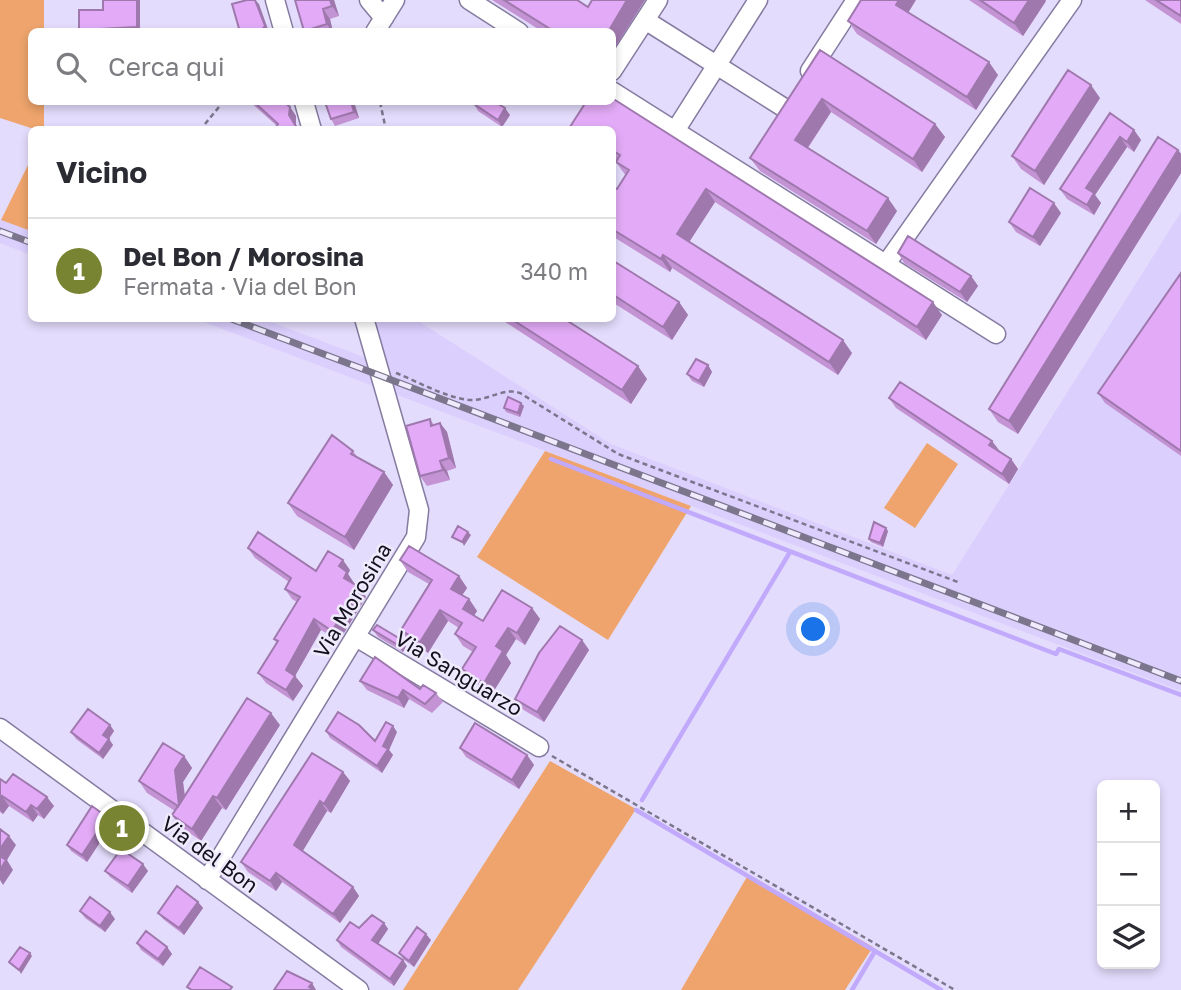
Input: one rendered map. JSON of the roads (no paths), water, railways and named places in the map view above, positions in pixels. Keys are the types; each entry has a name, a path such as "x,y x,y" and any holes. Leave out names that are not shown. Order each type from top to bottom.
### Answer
{"street":[{"path":"275,0 283,28"},
{"path":"369,0 380,25"},
{"path":"380,25 395,0"},
{"path":"469,0 513,28"},
{"path":"616,65 657,0"},
{"path":"675,131 758,0"},
{"path":"645,20 717,66 789,103 856,0"},
{"path":"886,264 1072,0"},
{"path":"616,94 675,131 747,169 886,264 996,334"},
{"path":"305,105 311,126"},
{"name":"Via Morosina","path":"207,880 411,547 418,523 415,496 365,322"},
{"name":"Via Sanguarzo","path":"356,637 538,747"},
{"name":"Via del Bon","path":"0,728 359,990"}],"waterway":[{"path":"551,459 1056,654 1059,649 1181,695"},
{"path":"642,800 790,552"},
{"path":"636,810 941,990"},
{"path":"852,990 875,951"}],"railway":[{"path":"0,231 28,242"},
{"path":"239,322 1181,681"}],"place":[{"name":"Del Bon / Morosina","path":"122,828"}]}
